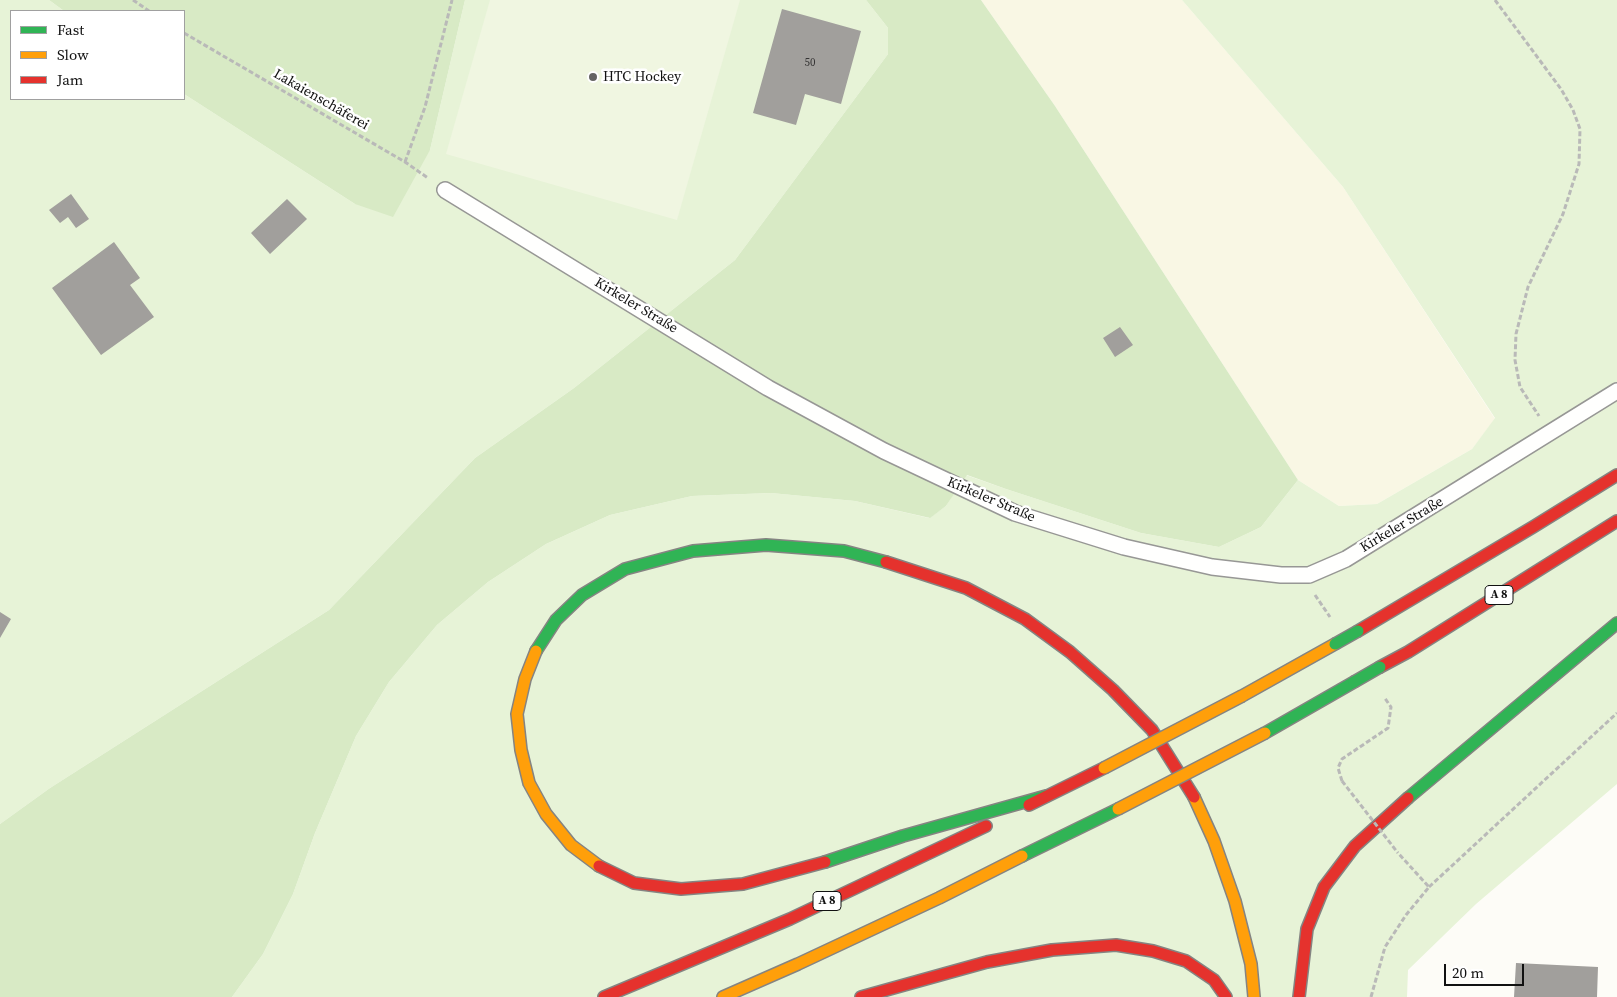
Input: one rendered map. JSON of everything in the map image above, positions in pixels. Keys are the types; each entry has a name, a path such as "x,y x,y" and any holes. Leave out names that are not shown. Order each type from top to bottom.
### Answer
{"highway":[{"name":"A 8","path":"604,997 790,918 1104,768 1242,696 1358,631 1533,528 1617,475"},
{"name":"A 8","path":"723,997 939,898 1265,733 1408,652 1617,521"},
{"path":"1046,796 903,836 820,864 743,884 681,889 634,883 599,866 571,845 546,814 529,784 520,750 517,714 525,680 537,648 556,620 582,595 625,569 693,551 766,545 844,551 899,564 966,588 1025,619 1070,652 1113,690 1152,730 1193,795 1214,841 1236,900 1251,964 1254,997"},
{"path":"1299,997 1307,929 1324,887 1355,846 1404,802 1617,622"},
{"path":"861,997 987,962 1052,950 1116,945 1153,951 1186,961 1214,980 1226,997"}],"lane":[{"name":"Kirkeler Straße","path":"445,190 768,388 884,451 1015,513 1124,547 1212,567 1281,575 1309,575 1346,559 1617,391"}],"path":[{"path":"134,0 149,10"},
{"path":"405,162 425,107 452,0"},
{"path":"1495,0 1561,90 1573,110 1580,129 1578,164 1564,214 1528,286 1516,334 1515,360 1520,386 1550,434"},
{"name":"Lakaienschäferei","path":"185,34 405,162 445,190"},
{"path":"1371,997 1385,947 1406,915 1429,887 1617,713"},
{"path":"1342,781 1398,853 1429,887"}],"shaded area":[{"path":"981,0 1182,0 1343,187 1495,419 1472,449 1377,504 1339,506 1298,480 1055,106"}],"green space":[{"path":"0,0 49,0 63,10 10,10 10,100 185,100 185,95 355,204 430,150 465,0 866,0 888,28 888,54 735,260 574,388 475,458 329,610 50,788 0,824"},
{"path":"49,0 465,0 430,150 393,217 355,204 185,95 185,10 63,10"},
{"name":"HTC Hockey","path":"490,0 740,0 677,220 446,154"},
{"path":"866,0 981,0 1055,106 1298,480 1261,527 1219,547 1141,533 967,475 946,506 930,518 855,501 771,493 692,496 610,515 546,544 488,582 437,625 389,682 356,736 315,833 293,894 263,954 232,997 0,997 0,824 50,788 329,610 475,458 574,388 735,260 888,54 888,28"},
{"path":"1182,0 1617,0 1617,784 1476,904 1408,970 1407,997 232,997 263,954 293,894 315,833 356,736 389,682 437,625 488,582 546,544 610,515 692,496 771,493 855,501 929,518 946,506 966,475 1141,533 1219,547 1261,527 1298,480 1339,506 1377,504 1472,449 1495,418 1343,187"}],"building":[{"path":"782,9 861,31 841,104 805,94 796,125 753,113"},
{"path":"71,194 89,219 76,228 68,217 60,223 49,210"},
{"path":"287,199 307,219 270,254 251,233"},
{"path":"114,242 140,278 130,285 154,317 101,355 52,288"},
{"path":"1120,327 1133,345 1115,357 1103,338"},
{"path":"0,612 11,619 0,638"},
{"path":"1516,963 1598,967 1597,997 1514,997"}],"traffic: fast":[{"path":"536,651 556,620 582,595 625,569 693,551 766,545 844,551 886,562"},
{"path":"1408,798 1617,623"},
{"path":"1335,644 1358,631"},
{"path":"1354,682 1380,667"},
{"path":"1265,733 1354,682"},
{"path":"825,862 903,836 1046,796"},
{"path":"1022,856 1118,809"}],"traffic: slow":[{"path":"1242,696 1335,644"},
{"path":"536,651 525,679 517,714 521,750 529,783 546,814 571,845 599,866"},
{"path":"1104,768 1242,696"},
{"path":"1118,809 1265,733"},
{"path":"1194,797 1214,841 1235,901 1251,964 1254,997"},
{"path":"723,997 939,898 1022,856"}],"traffic: jam":[{"path":"1358,631 1617,475"},
{"path":"1380,667 1408,652 1617,521"},
{"path":"886,562 966,588 1025,619 1070,652 1113,690 1152,730 1194,797"},
{"path":"1029,805 1104,768"},
{"path":"1299,997 1307,929 1324,887 1355,846 1408,798"},
{"path":"604,997 790,919 986,826"},
{"path":"599,866 634,883 681,889 743,884 825,862"},
{"path":"861,997 987,962 1052,950 1116,945 1153,951 1186,961 1214,980 1226,997"}],"place":[{"name":"HTC Hockey","path":"593,77"}]}
